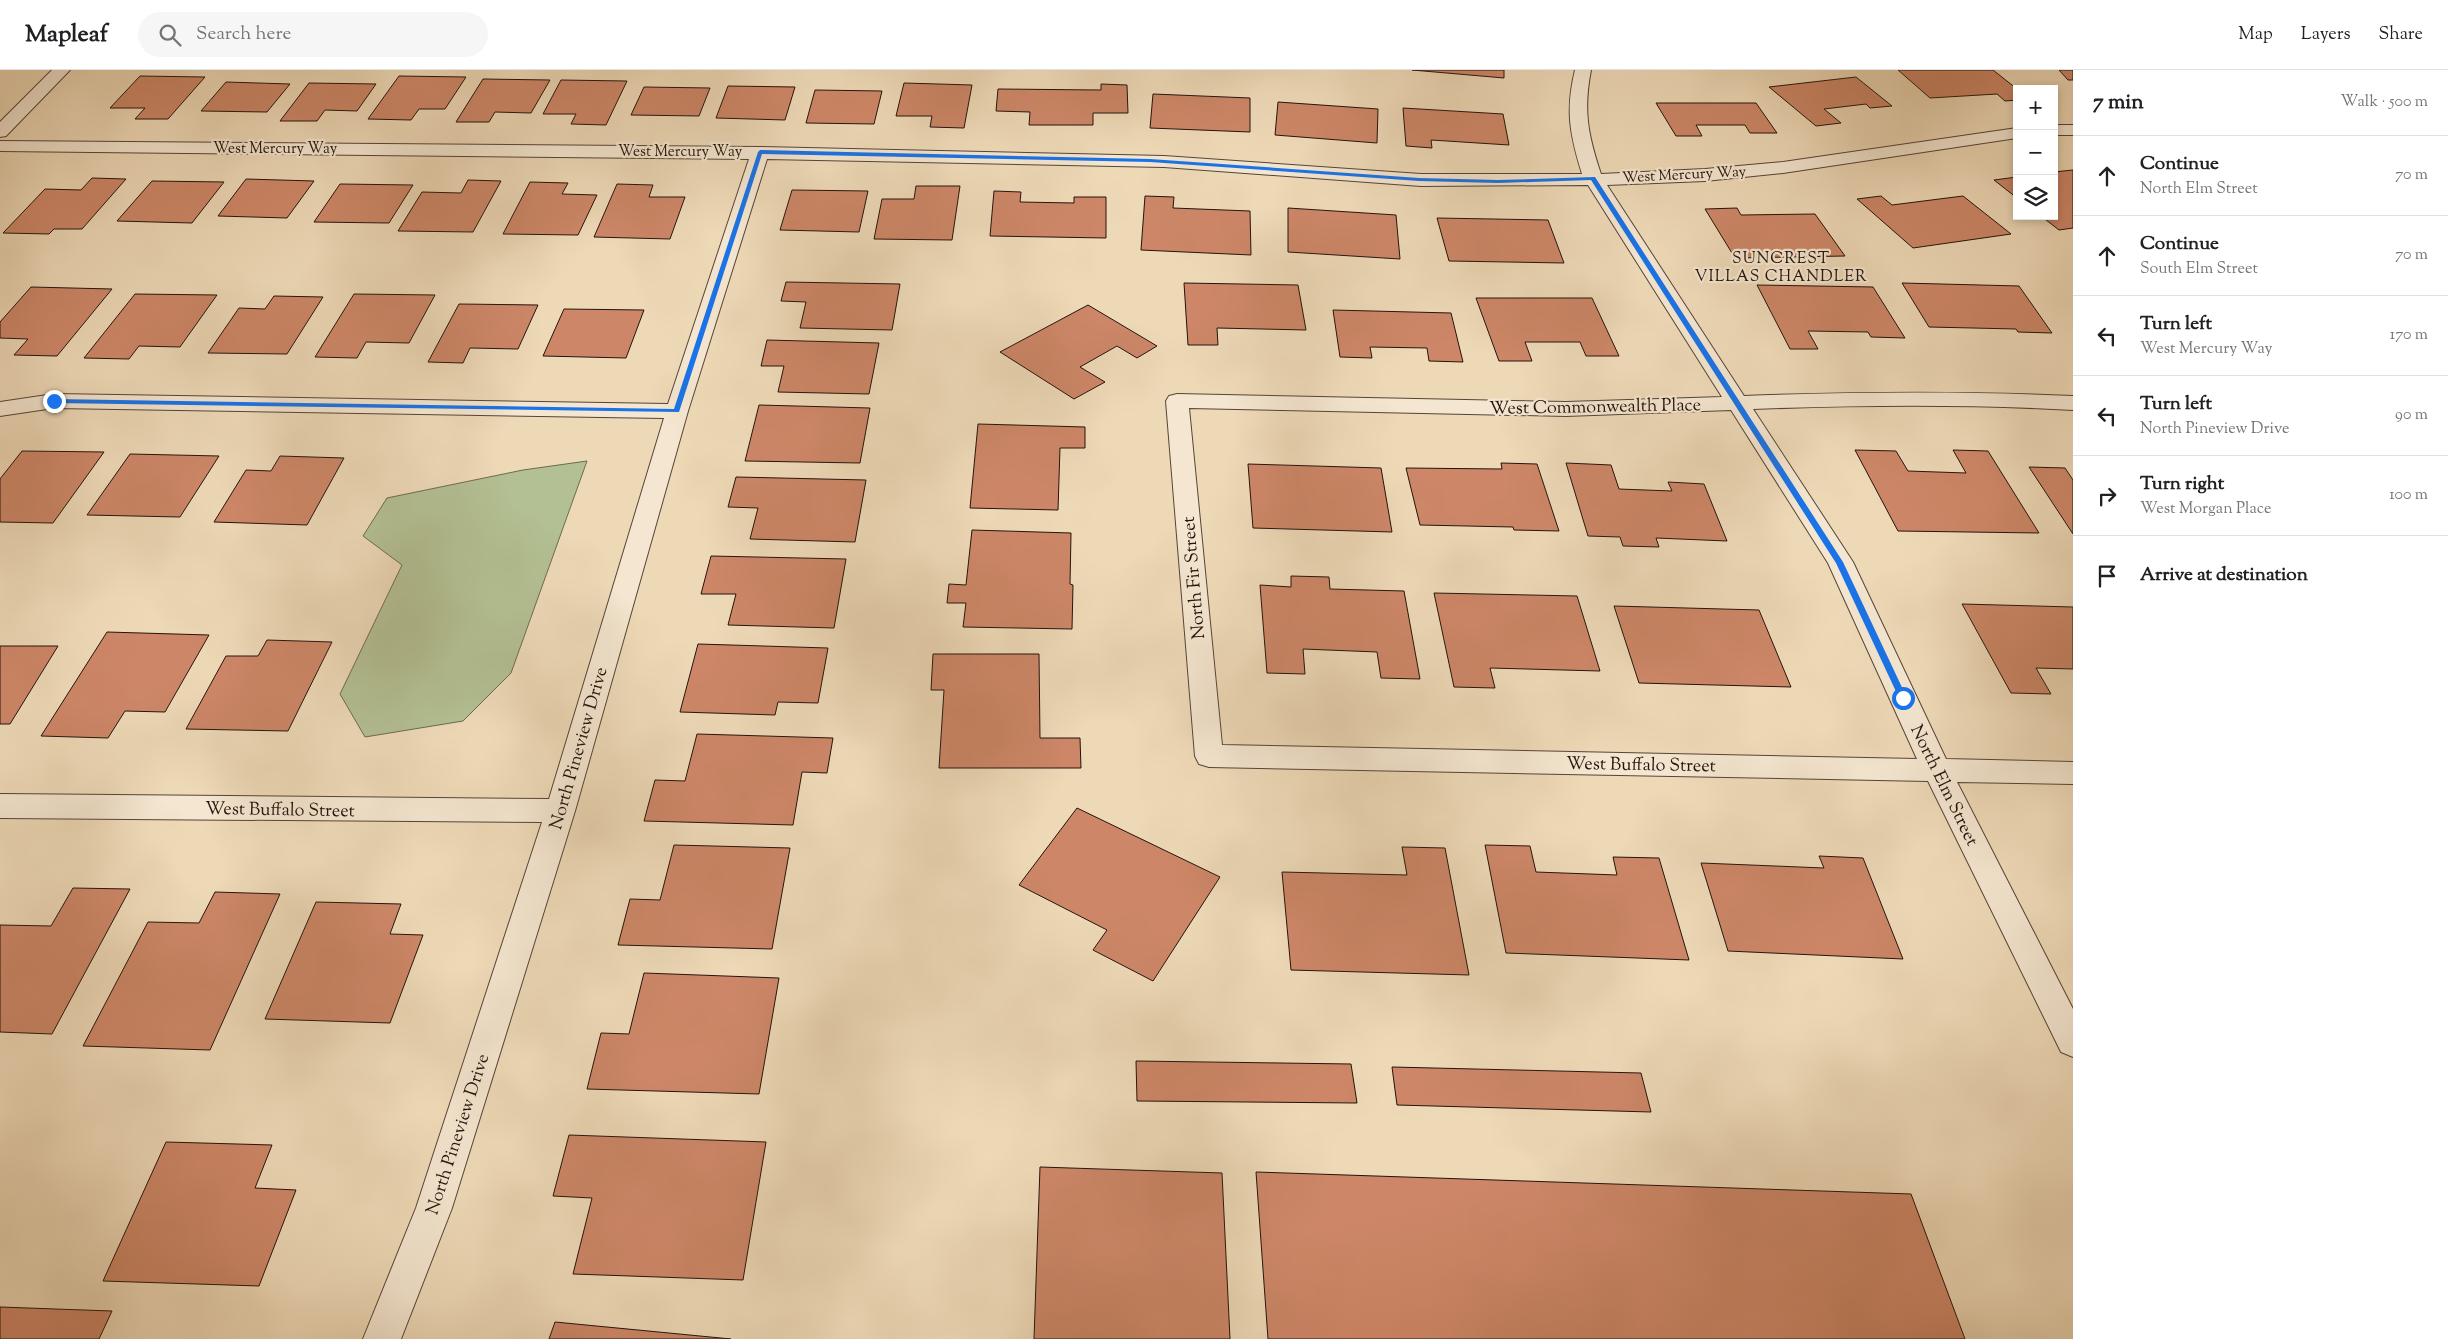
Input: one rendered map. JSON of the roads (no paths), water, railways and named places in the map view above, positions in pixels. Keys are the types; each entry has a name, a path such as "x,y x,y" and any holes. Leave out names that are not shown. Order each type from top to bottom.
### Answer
{"street":[{"path":"0,132 62,70"},
{"name":"North Elm Street","path":"1584,70 1577,96 1577,131 1593,178 1840,562 1936,770 2073,1042"},
{"path":"2058,130 2073,130"},
{"name":"West Mercury Way","path":"0,146 760,152 1150,160 1419,180 1498,181 1710,175 1828,162 2013,134"},
{"name":"North Pineview Drive","path":"382,1339 434,1208 560,811 676,411 760,152"},
{"name":"West Commonwealth Place","path":"1177,401 1566,409 1889,398 1973,398 2073,403"},
{"path":"0,409 54,401 676,411"},
{"name":"North Fir Street","path":"1177,401 1209,756"},
{"name":"West Buffalo Street","path":"1209,756 2073,773"},
{"name":"West Buffalo Street","path":"0,806 560,811"}],"district":[{"name":"SUNCREST VILLAS CHANDLER","path":"1781,266"}]}
